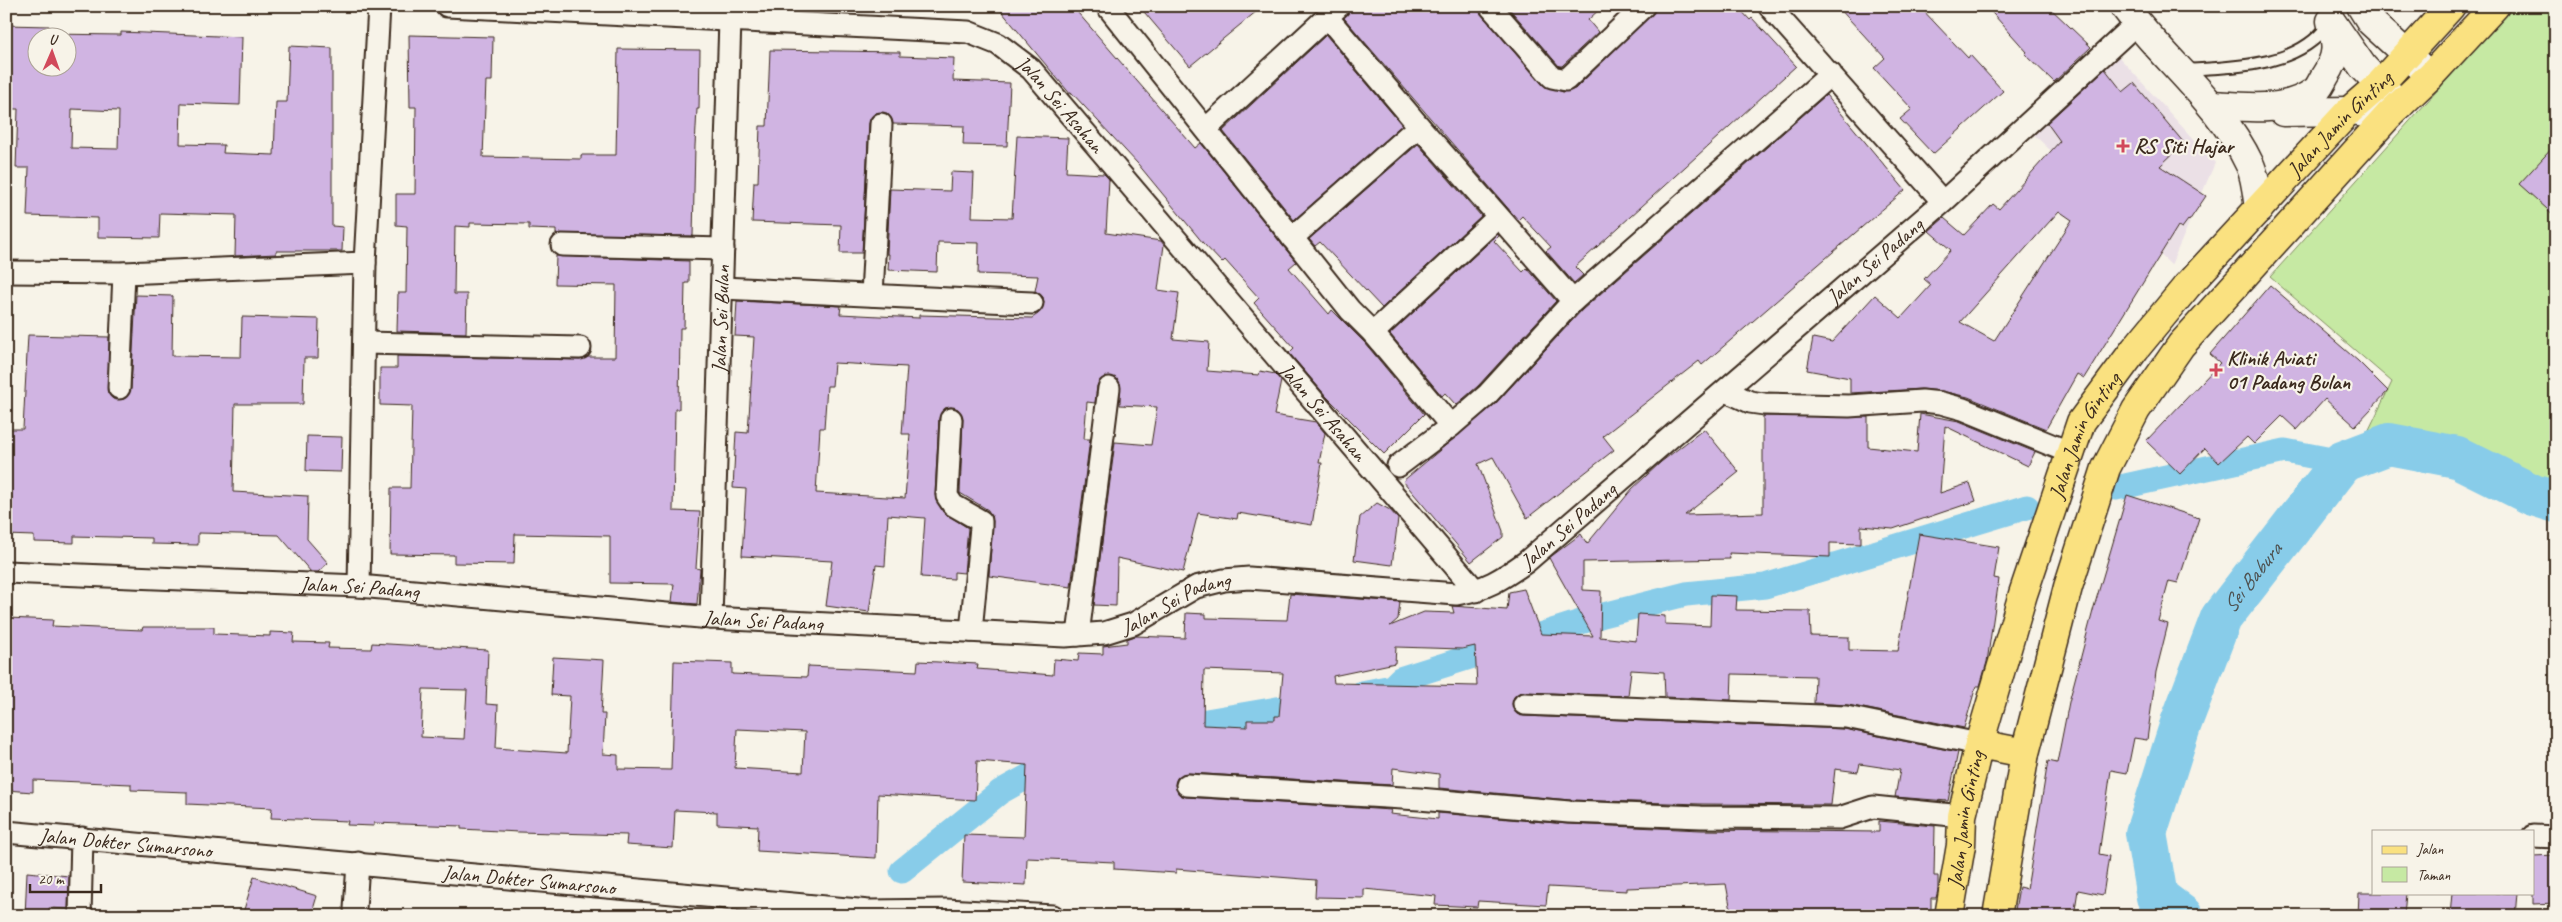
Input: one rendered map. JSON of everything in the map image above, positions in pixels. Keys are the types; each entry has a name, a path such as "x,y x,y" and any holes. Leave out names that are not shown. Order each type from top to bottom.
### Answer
{"main road":[{"name":"Jalan Jamin Ginting","path":"1949,916 1961,845 1962,816 1979,744 2023,594 2081,422 2135,349 2187,286 2349,111 2379,85 2450,6"},
{"name":"Jalan Jamin Ginting","path":"1997,916 2025,753 2068,587 2103,478 2136,410 2181,345 2395,110 2430,76 2494,6"},
{"path":"1979,744 2025,753"}],"street":[{"path":"358,586 365,343 365,264 379,6"},
{"name":"Jalan Sei Asahan","path":"447,6 968,32 998,44 1031,69 1476,591"},
{"path":"1107,6 1350,310 1373,333 1451,426"},
{"path":"1490,6 1552,77 1566,80 1644,6"},
{"path":"1769,6 1943,202"},
{"path":"2361,6 2371,22 2430,76"},
{"path":"1206,129 1336,9 1419,126 1573,301"},
{"path":"2212,105 2255,107 2289,104 2316,91 2335,60 2335,37 2329,14"},
{"path":"2329,14 2395,110"},
{"path":"2130,15 2178,70 2212,105 2250,165 2259,210"},
{"name":"Jalan Sei Padang","path":"6,572 358,586 711,618 1078,635 1104,633 1133,624 1196,587 1224,580 1249,578 1456,594 1476,591 1502,579 1526,562 1943,202 2130,15"},
{"name":"Jalan Sei Bulan","path":"711,618 730,20"},
{"path":"1398,466 1451,426 1487,395 1573,301 1831,74"},
{"path":"2212,105 2244,111 2278,113 2395,110"},
{"path":"872,294 881,124"},
{"path":"1292,238 1419,126"},
{"path":"1373,333 1498,217"},
{"path":"562,245 723,249"},
{"path":"6,272 124,273 365,264"},
{"path":"119,388 124,273"},
{"path":"722,288 1032,303"},
{"path":"365,343 580,348"},
{"path":"1078,635 1109,388"},
{"path":"1726,391 1750,402 1764,404 1849,406 1922,401 1941,403 1963,409 2071,453"},
{"path":"951,419 947,496 953,505 981,521 971,631"},
{"path":"1524,704 1846,717 1979,744"},
{"path":"1187,785 1419,798 1569,812 1701,818 1838,818 1873,807 1962,816"},
{"name":"Jalan Dokter Sumarsono","path":"6,832 358,863 866,913 1053,916"},
{"path":"2534,836 2556,837"},
{"path":"80,916 82,838"},
{"path":"355,909 358,863"}],"lane":[{"path":"2178,70 2229,67 2278,59 2320,36 2329,14"}],"shaded area":[{"name":"RS Siti Hajar","path":"2118,56 2215,163 2171,265 2028,129"}],"green space":[{"path":"2513,6 2556,6 2556,501 2389,444 2363,442 2392,382 2270,277"}],"building":[{"path":"997,6 1072,6 1195,148 1201,143 1296,262 1289,268 1329,314 1332,310 1365,343 1424,414 1384,454 1326,396 1289,353 1294,348 1254,303 1259,298 1225,260 1222,263 1203,243 1138,164 1071,92 1071,95"},
{"path":"1139,6 1263,6 1190,66"},
{"path":"1351,6 1478,6 1481,14 1543,85 1563,92 1575,89 1659,6 1737,6 1750,20 1752,18 1796,66 1575,267 1583,275 1574,283 1546,251 1551,247 1522,216 1518,220 1344,18"},
{"path":"1507,6 1603,6 1588,20 1598,32 1562,66 1559,66"},
{"path":"1837,6 1919,6 1968,58 1970,55 2003,91 1933,154 1900,119 1912,109 1874,68 1885,58"},
{"path":"1986,6 2048,6 2091,47 2054,82 2025,54 2027,52"},
{"path":"6,25 49,26 49,28 28,28 28,78 78,78 78,34 121,35 121,32 242,37 240,105 181,103 180,144 224,145 223,153 274,155 276,102 287,102 289,46 332,48 332,226 343,227 342,251 276,251 276,254 235,256 236,215 160,213 159,238 98,237 98,218 27,216 29,168 16,168 18,109 6,109","holes":["72,109 119,111 118,149 71,148"]},
{"path":"409,35 493,37 492,81 486,81 483,157 581,159 581,155 616,155 618,49 700,50 693,236 556,234 556,230 529,229 529,224 470,223 470,227 455,226 454,294 467,294 466,333 397,331 398,293 406,293 407,226 396,225 396,194 415,194 416,107 410,107"},
{"path":"1326,35 1402,125 1294,220 1223,131"},
{"path":"770,50 900,52 900,56 954,58 953,81 1010,83 1007,146 963,145 964,126 893,124 887,113 876,113 869,123 862,253 840,253 841,225 752,222 754,182 758,182 760,126 767,126"},
{"path":"2105,69 2123,92 2134,83 2184,143 2160,166 2206,196 2189,221 2182,228 2178,226 2084,378 2077,374 2046,429 1968,397 1942,391 1921,389 1850,393 1850,378 1807,370 1813,338 1832,342 1875,295 1901,318 1931,285 1924,279 1951,250 1929,231 1944,218 1964,235 1993,204 1999,209 2060,141 2047,123","holes":["2059,211 2072,220 1994,341 1960,322"]},
{"path":"1826,95 1905,190 1702,365 1699,361 1603,436 1614,450 1527,518 1493,457 1478,464 1503,531 1503,537 1471,562 1403,481 1495,404 1582,310"},
{"path":"1017,136 1068,138 1066,172 1104,174 1109,179 1106,233 1161,241 1164,245 1158,290 1179,293 1173,339 1209,342 1207,371 1259,375 1260,371 1275,374 1281,381 1274,415 1316,422 1325,433 1319,463 1322,463 1312,525 1238,513 1237,519 1198,513 1183,572 1117,558 1116,606 1094,605 1115,442 1151,445 1157,407 1120,405 1120,383 1116,378 1105,376 1097,386 1095,403 1087,402 1084,439 1090,439 1071,587 989,576 993,521 988,510 960,493 963,419 958,409 951,407 945,408 939,418 935,495 943,512 968,528 964,573 954,572 954,579 921,577 925,518 888,515 885,566 876,565 869,612 826,606 832,561 742,556 746,489 733,488 736,432 748,433 754,337 735,336 737,301 841,306 840,314 919,318 919,315 1032,318 1038,314 1044,303 1043,297 1035,291 1038,276 978,274 979,243 938,242 937,272 888,270 890,189 950,191 951,172 974,173 972,217 1012,218","holes":["834,363 907,367 902,434 910,434 905,498 816,493 820,428 824,428 827,386 832,386"]},
{"path":"1418,144 1481,216 1382,308 1320,242 1315,246 1309,239"},
{"path":"2556,144 2556,217 2519,184"},
{"path":"1498,234 1499,236 1494,241 1523,272 1527,268 1556,301 1478,386 1456,405 1445,393 1442,396 1390,334"},
{"path":"556,256 689,261 689,283 685,283 684,328 680,328 679,409 675,409 673,511 700,512 696,568 700,569 697,604 672,602 674,584 610,583 610,536 515,534 514,564 454,563 454,555 390,554 391,488 410,488 412,406 380,405 380,368 397,368 397,356 580,360 588,357 615,357 616,285 555,284"},
{"path":"2270,285 2358,361 2388,391 2355,426 2325,399 2297,430 2282,416 2254,444 2247,437 2219,463 2205,448 2180,474 2146,441 2220,363 2210,354"},
{"path":"136,295 173,296 172,356 241,357 242,317 319,319 318,358 304,358 303,404 235,404 233,492 308,496 307,539 328,563 318,572 311,572 279,535 198,533 198,545 152,544 152,538 74,536 74,543 34,542 34,536 6,535 6,429 23,429 28,335 109,337 108,393 113,399 124,399 131,389"},
{"path":"1920,414 1959,421 2035,452 2028,466 1945,426 1940,493 1970,483 1976,501 1893,529 1861,526 1861,544 1830,543 1830,557 1729,553 1730,559 1583,562 1583,590 1601,591 1600,637 1636,641 1638,614 1665,616 1665,624 1710,626 1711,595 1737,596 1736,610 1810,611 1811,636 1849,637 1849,650 1898,651 1919,534 1999,547 1994,578 1999,579 1987,662 1980,686 1976,686 1964,728 1848,705 1814,703 1815,676 1732,674 1731,700 1665,697 1664,672 1631,670 1628,696 1524,692 1514,697 1512,704 1517,714 1524,716 1844,729 1958,752 1948,801 1895,797 1900,770 1860,764 1858,772 1835,769 1831,805 1570,800 1439,788 1439,774 1393,768 1392,785 1188,773 1177,778 1175,785 1180,795 1186,797 1391,810 1390,814 1438,819 1438,813 1568,824 1701,830 1879,832 1879,821 1935,826 1934,876 1938,876 1938,890 1936,898 1931,898 1931,916 1732,916 1726,884 1627,888 1627,891 1548,887 1546,905 1478,901 1477,907 1435,905 1436,896 1364,889 1364,898 1315,897 1316,880 1176,869 1176,873 1114,869 1114,862 1027,858 1026,885 962,882 964,835 1024,837 1027,765 977,761 975,800 878,794 876,858 757,851 758,826 717,824 717,812 675,810 673,848 626,845 627,835 461,829 461,826 374,823 374,826 347,825 348,821 271,818 272,808 187,804 187,792 131,790 131,784 33,780 33,792 6,790 7,618 53,620 52,626 142,630 143,627 214,627 214,634 270,636 270,632 294,633 293,642 329,643 328,648 371,649 372,643 488,650 486,704 498,705 496,748 522,750 567,753 570,696 551,695 553,657 604,660 601,714 605,714 603,754 618,755 618,769 671,770 674,661 732,663 732,674 807,677 808,666 917,671 918,661 978,664 977,669 1053,675 1054,659 1078,661 1079,653 1103,654 1103,646 1127,643 1127,639 1135,636 1185,638 1186,613 1206,614 1206,618 1287,620 1290,594 1400,602 1398,619 1390,626 1424,612 1454,613 1452,606 1507,610 1509,592 1524,589 1541,634 1593,636 1549,558 1581,534 1587,544 1632,489 1661,462 1704,429 1739,472 1685,515 1763,513 1763,416 1868,417 1868,447 1917,452","holes":["1475,646 1477,686 1334,683 1333,676 1395,663 1396,647 1462,649","1204,670 1283,673 1279,716 1275,716 1275,720 1247,720 1247,727 1203,725","423,689 467,690 464,739 421,737","737,729 805,732 803,772 735,768"]},
{"path":"307,436 342,437 341,472 306,471"},
{"path":"2127,495 2199,518 2178,583 2169,581 2158,621 2168,624 2156,672 2147,740 2134,738 2127,773 2111,770 2099,854 2109,856 2103,895 2078,890 2074,916 2014,916 2019,887 2027,889 2048,761 2057,763 2069,702 2094,607"},
{"path":"1377,503 1390,510 1398,519 1392,565 1354,560 1360,517"},
{"path":"2556,855 2556,903 2533,904 2534,856"},
{"path":"27,872 69,876 68,909 49,908 49,916 25,916"},
{"path":"254,877 317,896 311,916 242,916"},
{"path":"2359,893 2406,894 2404,916 2358,916"},
{"path":"2452,894 2517,894 2515,916 2450,916"}],"waterway":[{"name":"Sei Babura","path":"2182,916 2157,897 2146,833 2181,723 2221,618 2342,462 2389,444 2457,457 2533,495 2556,502"},
{"path":"2116,488 2285,451 2342,462"},
{"path":"1362,693 1392,687 1400,679 1603,615 1686,594 1765,586 2027,507"},
{"path":"1171,727 1313,703"},
{"path":"902,871 1000,792 1056,761"}],"place":[{"name":"RS Siti Hajar","path":"2123,146"},
{"name":"Klinik Aviati 01 Padang Bulan","path":"2216,370"}]}
